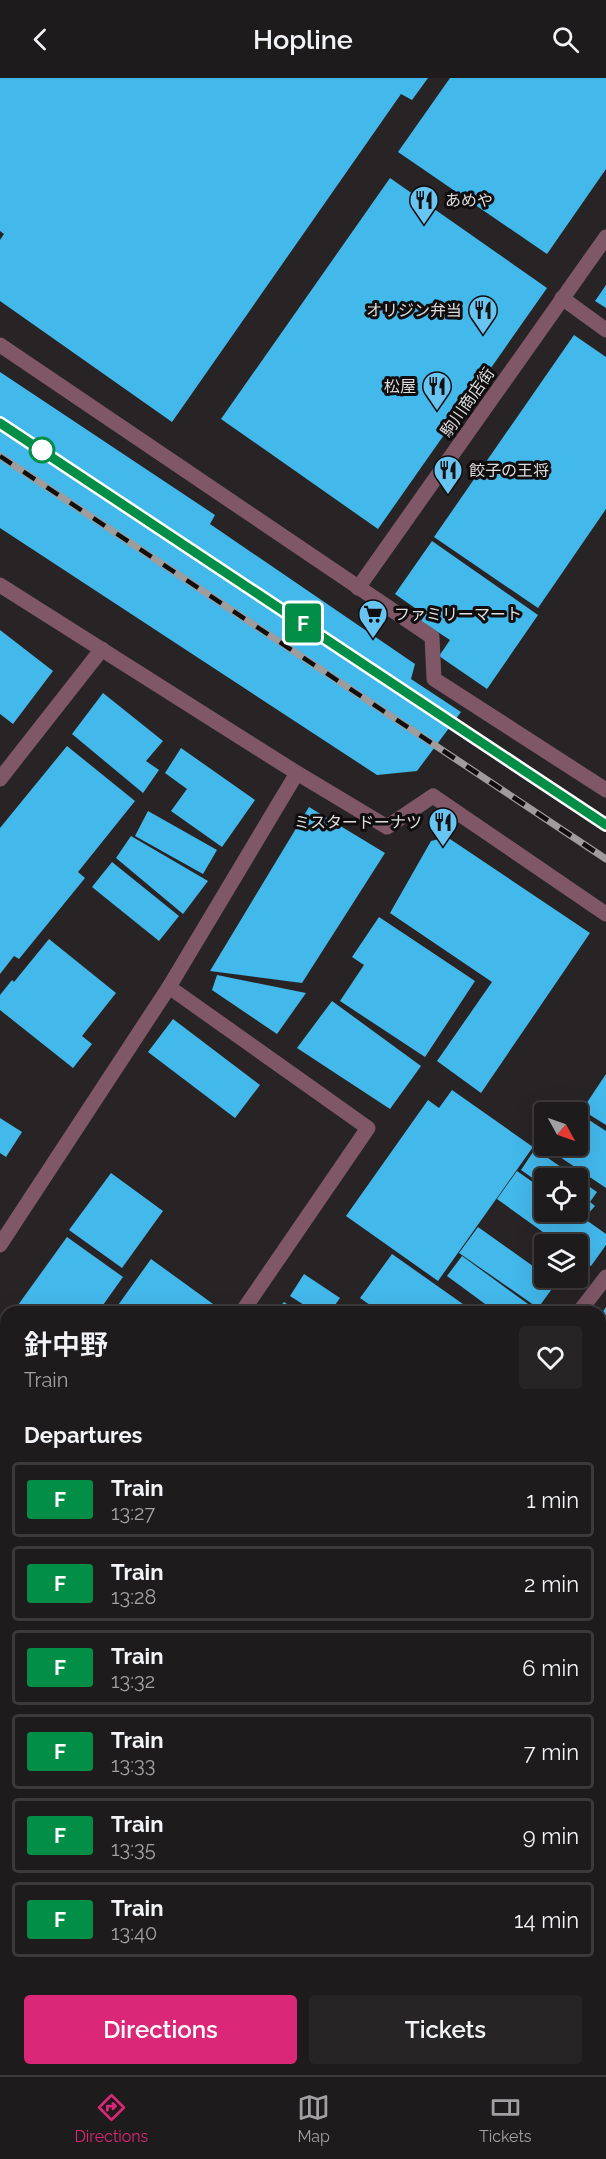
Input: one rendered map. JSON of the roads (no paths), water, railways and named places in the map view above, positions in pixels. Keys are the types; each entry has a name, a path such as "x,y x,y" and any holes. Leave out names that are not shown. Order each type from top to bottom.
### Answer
{"street":[{"name":"駒川商店街","path":"358,588 606,237"},
{"path":"562,298 606,330"},
{"path":"0,345 432,637 434,680 606,790"},
{"path":"0,585 297,773 387,827 434,796 606,914"},
{"path":"0,779 102,650"},
{"path":"0,1245 169,987 297,773"},
{"path":"169,987 368,1128 246,1306"},
{"path":"584,1306 606,1277"}],"railway":[{"path":"0,423 606,825"},
{"path":"0,456 606,859"}],"train":[{"name":"F","path":"0,423 606,825"}],"place":[{"name":"あめや","path":"424,226"},
{"name":"オリジン弁当","path":"483,336"},
{"name":"松屋","path":"437,412"},
{"name":"餃子の王将","path":"448,496"},
{"name":"ファミリーマート","path":"373,640"},
{"name":"ミスタードーナツ","path":"443,848"}]}
